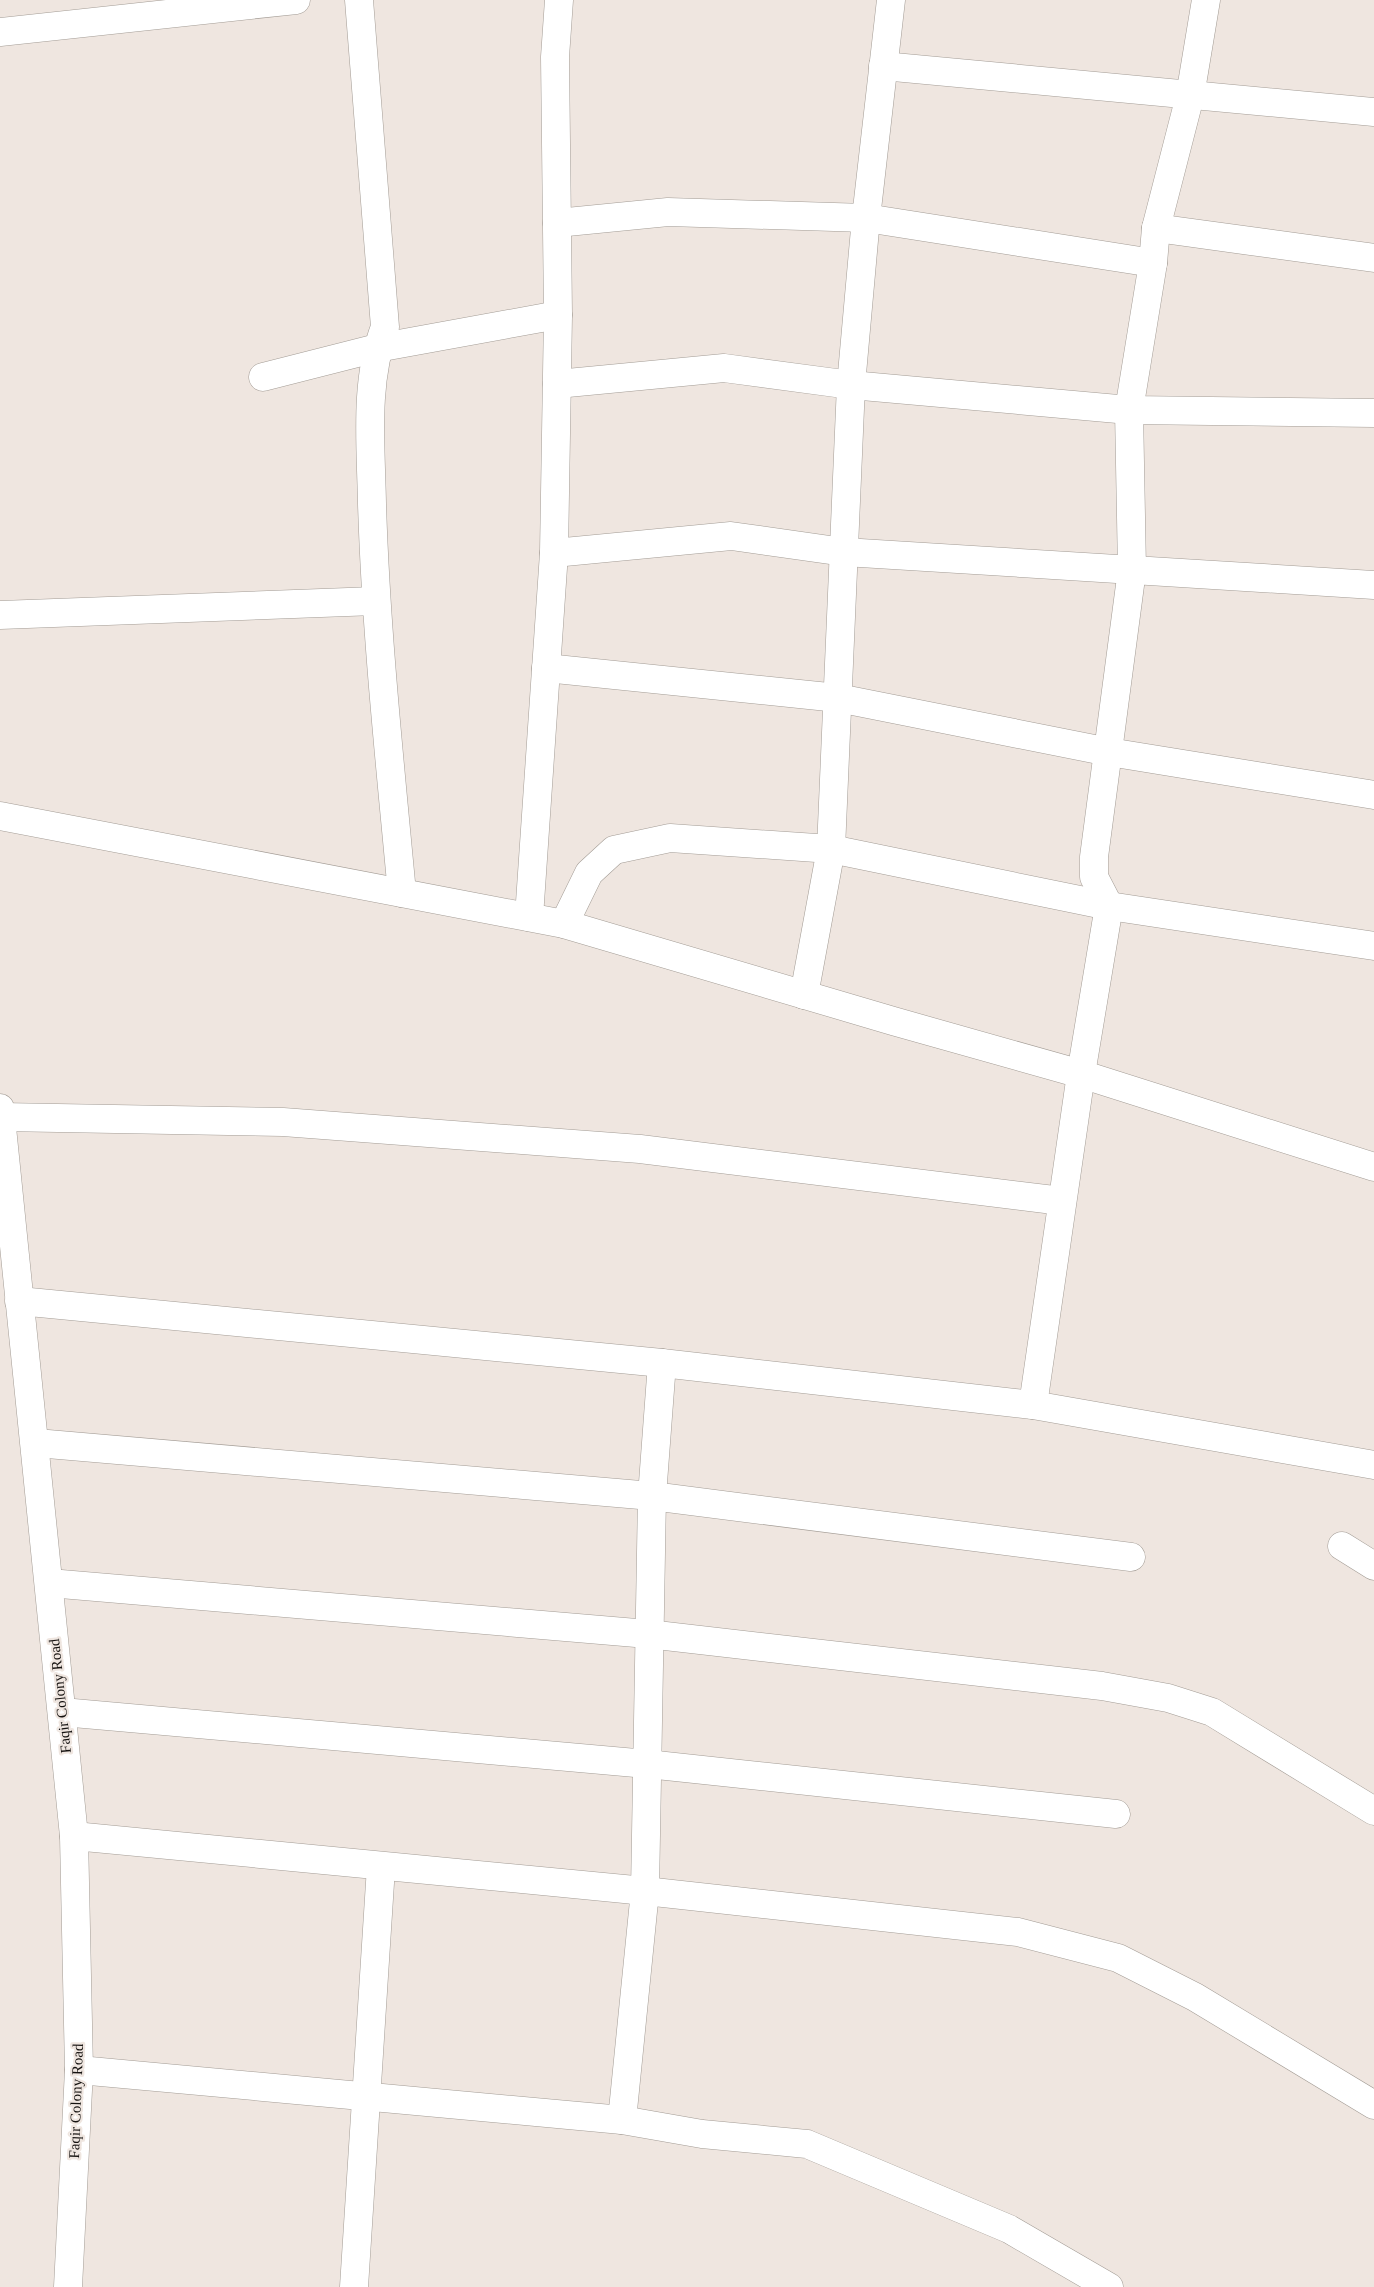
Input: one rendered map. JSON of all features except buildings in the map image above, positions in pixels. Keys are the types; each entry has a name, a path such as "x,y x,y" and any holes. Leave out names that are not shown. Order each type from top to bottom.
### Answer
{"street":[{"path":"0,32 296,0"},
{"path":"359,0 385,327 377,348 370,415 376,601 402,894"},
{"path":"529,917 554,553 558,315 555,57 559,0"},
{"path":"804,995 830,849 851,385 866,218 891,0"},
{"path":"1032,1405 1081,1074 1109,906 1094,877 1094,870 1132,570 1129,410 1154,263 1156,228 1190,96 1206,0"},
{"path":"883,66 1374,112"},
{"path":"557,223 668,212 866,218 1154,263"},
{"path":"1156,228 1374,258"},
{"path":"263,378 377,348 558,315"},
{"path":"557,384 724,368 851,385 1129,410 1374,413"},
{"path":"554,553 731,536 844,552 1374,585"},
{"path":"0,615 376,601"},
{"path":"546,668 838,698 1109,752 1374,795"},
{"path":"0,816 564,924 1081,1074 1374,1167"},
{"path":"564,924 589,873 614,850 670,838 830,849 1109,906 1374,946"},
{"path":"1,1112 283,1122 640,1149 1062,1201"},
{"name":"Faqir Colony Road","path":"1,1112 4,1193 36,1443 74,1836 80,2070 68,2287"},
{"path":"19,1301 662,1363 1032,1405 1374,1465"},
{"path":"622,2120 645,1891 648,1634 652,1496 662,1363"},
{"path":"36,1443 652,1496 1131,1557"},
{"path":"1342,1546 1374,1566"},
{"path":"49,1583 648,1634 1102,1686 1168,1698 1212,1712 1374,1811"},
{"path":"62,1712 646,1764 1116,1814"},
{"path":"74,1836 645,1891 1018,1932 1118,1958 1195,1997 1374,2105"},
{"path":"354,2287 381,1867"},
{"path":"80,2070 622,2120 702,2134 807,2144 1009,2229 1109,2287"}]}
